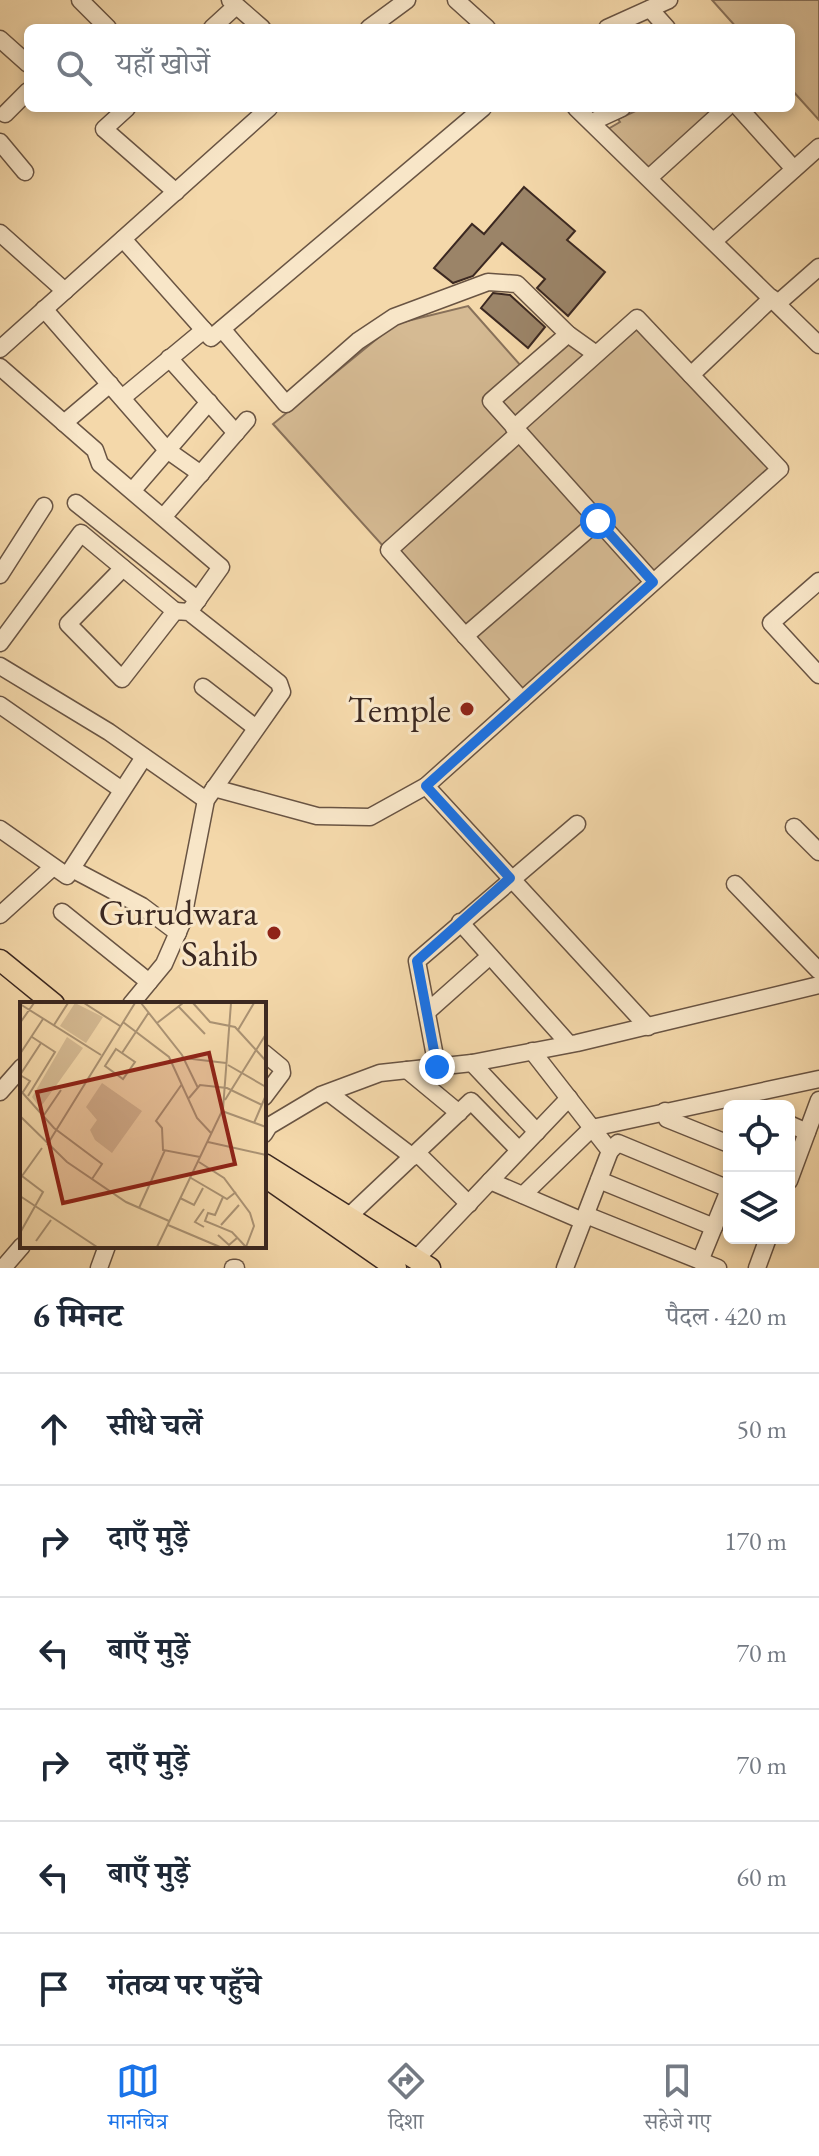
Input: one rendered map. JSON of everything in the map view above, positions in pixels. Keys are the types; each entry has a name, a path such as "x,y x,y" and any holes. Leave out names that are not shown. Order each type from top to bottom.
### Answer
{"main road":[{"path":"0,960 52,1002"},
{"path":"266,1165 347,1218 403,1266"},
{"path":"266,1177 403,1266"}],"street":[{"path":"80,0 100,24"},
{"path":"374,24 407,0"},
{"path":"456,0 483,24"},
{"path":"616,24 669,0"},
{"path":"215,24 233,3 257,24"},
{"path":"650,9 663,24"},
{"path":"0,39 24,60"},
{"path":"5,114 24,95"},
{"path":"123,112 104,129 176,192"},
{"path":"1,346 265,112"},
{"path":"123,239 211,338 478,112"},
{"path":"581,112 715,240 819,345"},
{"path":"592,122 613,112"},
{"path":"650,177 722,112"},
{"path":"743,112 794,169"},
{"path":"0,142 25,172"},
{"path":"715,240 819,147"},
{"path":"0,233 65,291"},
{"path":"691,375 775,300 819,267"},
{"path":"222,329 286,404 358,341 394,317 488,282 517,284 568,334 596,354"},
{"path":"44,309 167,450 201,474"},
{"path":"3,675 210,794 317,816 370,817 426,786 780,469 637,318 389,550 522,700"},
{"path":"122,398 204,330"},
{"path":"568,334 491,401 653,582"},
{"path":"165,515 242,426 209,402 169,358"},
{"path":"0,367 95,450 100,464 165,515 221,567 122,679 68,624 123,568"},
{"path":"64,423 110,384"},
{"path":"133,490 209,402"},
{"path":"76,503 187,608 279,683 282,692 210,794 178,933 164,964 133,1002"},
{"path":"2,562 44,506"},
{"path":"465,636 598,521"},
{"path":"0,643 81,533 123,568 187,608"},
{"path":"819,581 771,623 819,675"},
{"path":"203,687 256,728"},
{"path":"0,705 122,790"},
{"path":"0,829 67,876 144,757"},
{"path":"426,786 648,1027"},
{"path":"437,1067 417,961 510,878 577,824"},
{"path":"794,827 819,852"},
{"path":"0,915 53,867"},
{"path":"72,869 142,906 178,933"},
{"path":"735,884 819,971"},
{"path":"62,912 149,982"},
{"path":"460,922 569,1044"},
{"path":"427,1012 490,956"},
{"path":"266,1127 329,1093 380,1073 472,1063 569,1044 819,985"},
{"path":"532,1051 610,1151"},
{"path":"266,1055 281,1067 282,1073 266,1094"},
{"path":"472,1063 537,1132"},
{"path":"1,1090 20,1069"},
{"path":"407,1070 459,1113"},
{"path":"740,1100 819,1079"},
{"path":"329,1093 415,1155 469,1204"},
{"path":"403,1266 469,1204 569,1098"},
{"path":"791,1172 819,1100"},
{"path":"347,1218 471,1101 519,1150"},
{"path":"523,1195 592,1128 665,1111 723,1102"},
{"path":"665,1111 667,1119 723,1142"},
{"path":"795,1127 807,1132"},
{"path":"565,1268 610,1151 618,1143 723,1187"},
{"path":"599,1180 714,1227"},
{"path":"490,1181 718,1268"},
{"path":"700,1261 723,1205"},
{"path":"757,1268 766,1244"},
{"path":"3,1268 20,1248"},
{"path":"99,1268 106,1248"}],"shaded area":[{"path":"712,0 819,0 819,120 795,93 795,24 733,24"},
{"path":"633,112 718,112 650,177 603,132 620,122 618,119"},
{"path":"468,306 521,366 568,334 596,354 637,318 780,469 522,700 273,424 395,324"}],"building":[{"path":"524,187 575,231 567,240 605,272 568,316 537,288 545,279 502,243 473,276 453,283 434,268 472,224 484,234"},
{"path":"493,293 510,295 545,327 528,348 481,308"}],"place":[{"name":"Temple","path":"467,709"},
{"name":"Gurudwara Sahib","path":"274,933"}],"route":[{"path":"437,1067 417,961 510,878 426,786 653,582 598,521"}]}
